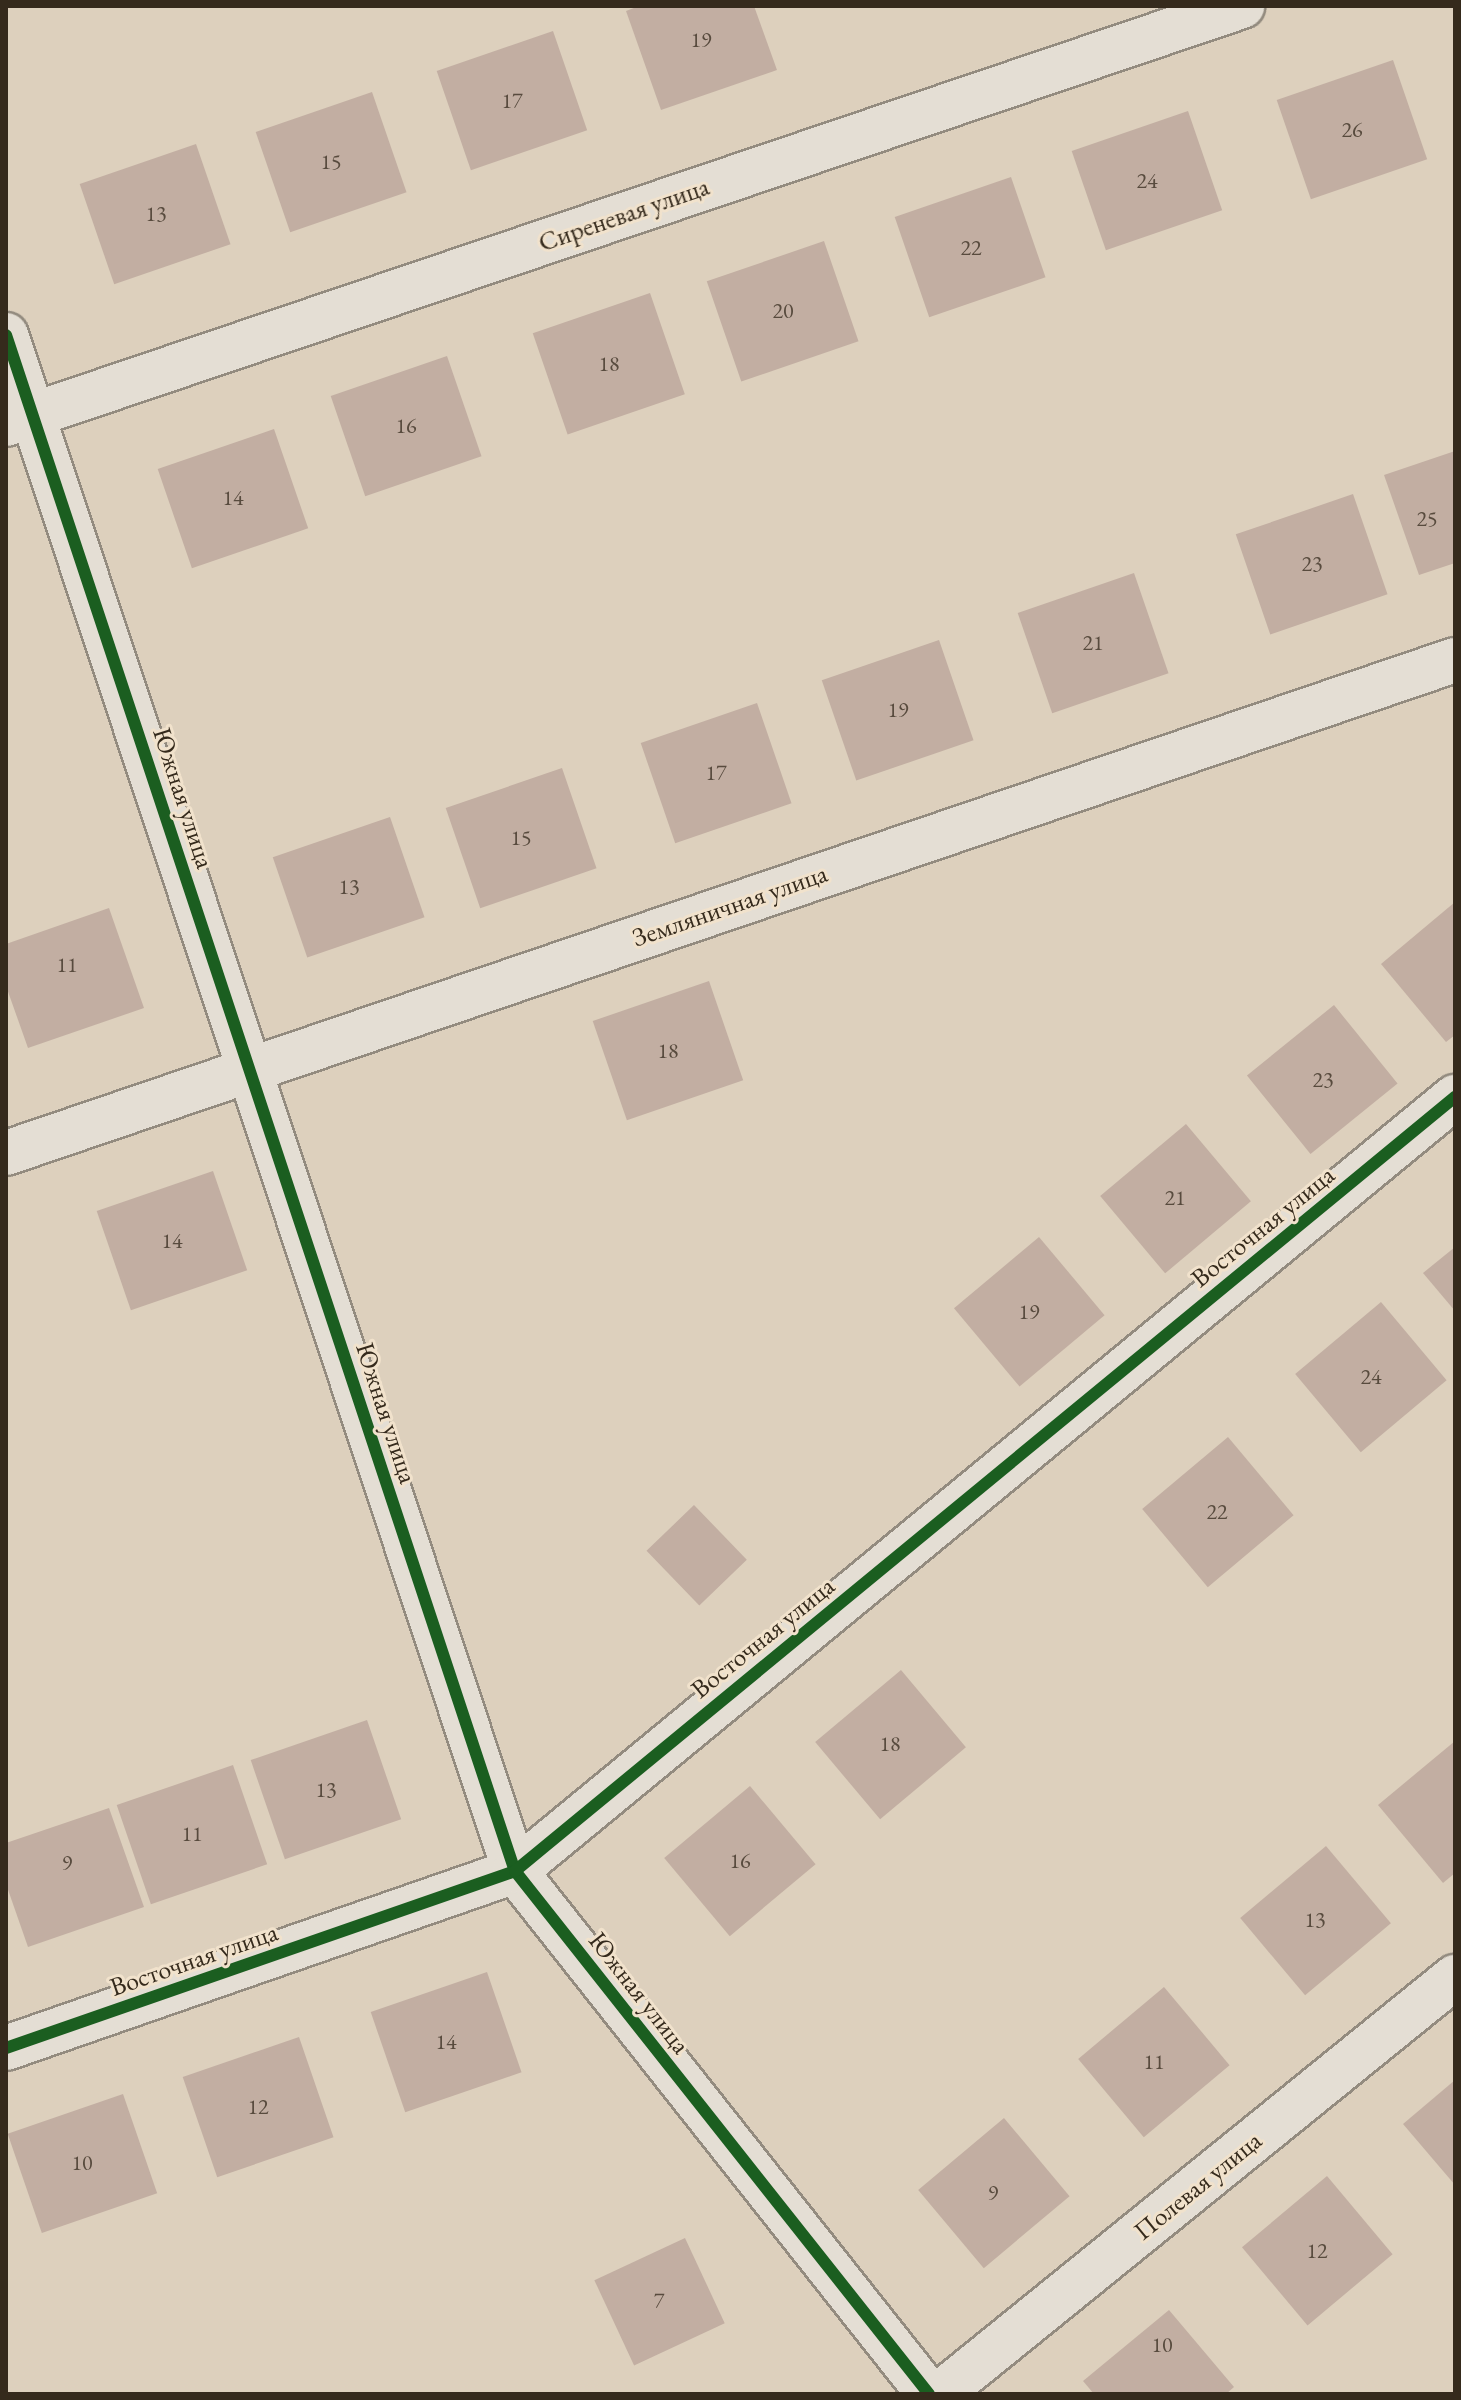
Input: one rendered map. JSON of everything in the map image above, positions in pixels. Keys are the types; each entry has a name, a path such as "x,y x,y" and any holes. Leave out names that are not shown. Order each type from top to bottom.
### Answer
{"street":[{"name":"Сиреневая улица","path":"19,419 1242,6"},
{"name":"Южная улица","path":"6,335 19,419 249,1068 515,1871 929,2394"},
{"name":"Земляничная улица","path":"6,1153 1455,660"},
{"name":"Восточная улица","path":"6,2048 515,1871 1455,1097"},
{"name":"Полевая улица","path":"940,2394 1455,1977"}],"building":[{"path":"639,6 754,6 777,70 661,110 626,11"},
{"path":"553,31 587,130 471,170 437,71"},
{"path":"1393,60 1427,159 1311,199 1277,100"},
{"path":"372,92 407,192 290,232 256,132"},
{"path":"1188,111 1222,210 1106,250 1072,151"},
{"path":"196,144 231,244 114,284 80,184"},
{"path":"1011,177 1046,277 929,317 895,217"},
{"path":"824,241 859,341 741,382 707,281"},
{"path":"650,293 685,394 568,435 533,333"},
{"path":"447,356 482,456 365,496 331,396"},
{"path":"274,429 308,528 192,568 158,469"},
{"path":"1455,451 1455,563 1419,575 1384,475"},
{"path":"1353,494 1388,594 1270,635 1236,534"},
{"path":"1134,573 1169,673 1052,713 1018,613"},
{"path":"939,640 974,740 856,781 822,680"},
{"path":"757,703 792,803 675,843 641,743"},
{"path":"562,768 597,868 480,908 446,808"},
{"path":"390,817 425,917 307,958 273,857"},
{"path":"1455,902 1455,1035 1446,1042 1381,964"},
{"path":"109,908 144,1008 28,1048 6,986 6,944"},
{"path":"709,981 743,1080 627,1120 593,1021"},
{"path":"1334,1005 1398,1083 1311,1154 1247,1075"},
{"path":"1186,1124 1251,1201 1165,1273 1100,1196"},
{"path":"213,1171 247,1270 131,1310 97,1211"},
{"path":"1039,1237 1105,1315 1020,1386 954,1308"},
{"path":"1455,1247 1455,1311 1423,1273"},
{"path":"1381,1302 1447,1380 1361,1452 1295,1374"},
{"path":"1228,1437 1294,1515 1208,1587 1142,1509"},
{"path":"694,1505 747,1560 699,1606 647,1551"},
{"path":"901,1670 966,1747 880,1819 815,1742"},
{"path":"367,1720 401,1819 285,1859 251,1760"},
{"path":"1455,1741 1455,1873 1443,1883 1378,1805"},
{"path":"233,1765 267,1864 151,1904 117,1805"},
{"path":"750,1786 816,1864 730,1936 664,1858"},
{"path":"109,1808 144,1907 28,1947 6,1884 6,1843"},
{"path":"1326,1846 1391,1923 1305,1995 1240,1918"},
{"path":"487,1972 522,2072 405,2112 371,2012"},
{"path":"1164,1987 1230,2065 1144,2137 1078,2059"},
{"path":"299,2037 334,2137 217,2177 183,2077"},
{"path":"1455,2080 1455,2185 1403,2124"},
{"path":"123,2094 157,2193 42,2233 8,2134"},
{"path":"1004,2118 1070,2196 984,2268 918,2190"},
{"path":"1327,2176 1393,2254 1308,2325 1242,2247"},
{"path":"685,2238 725,2323 634,2365 594,2280"},
{"path":"1169,2310 1234,2387 1226,2394 1094,2394 1083,2381"}],"cycle path":[{"path":"6,335 515,1871 929,2394"},
{"path":"6,2048 515,1871 1455,1097"}]}
